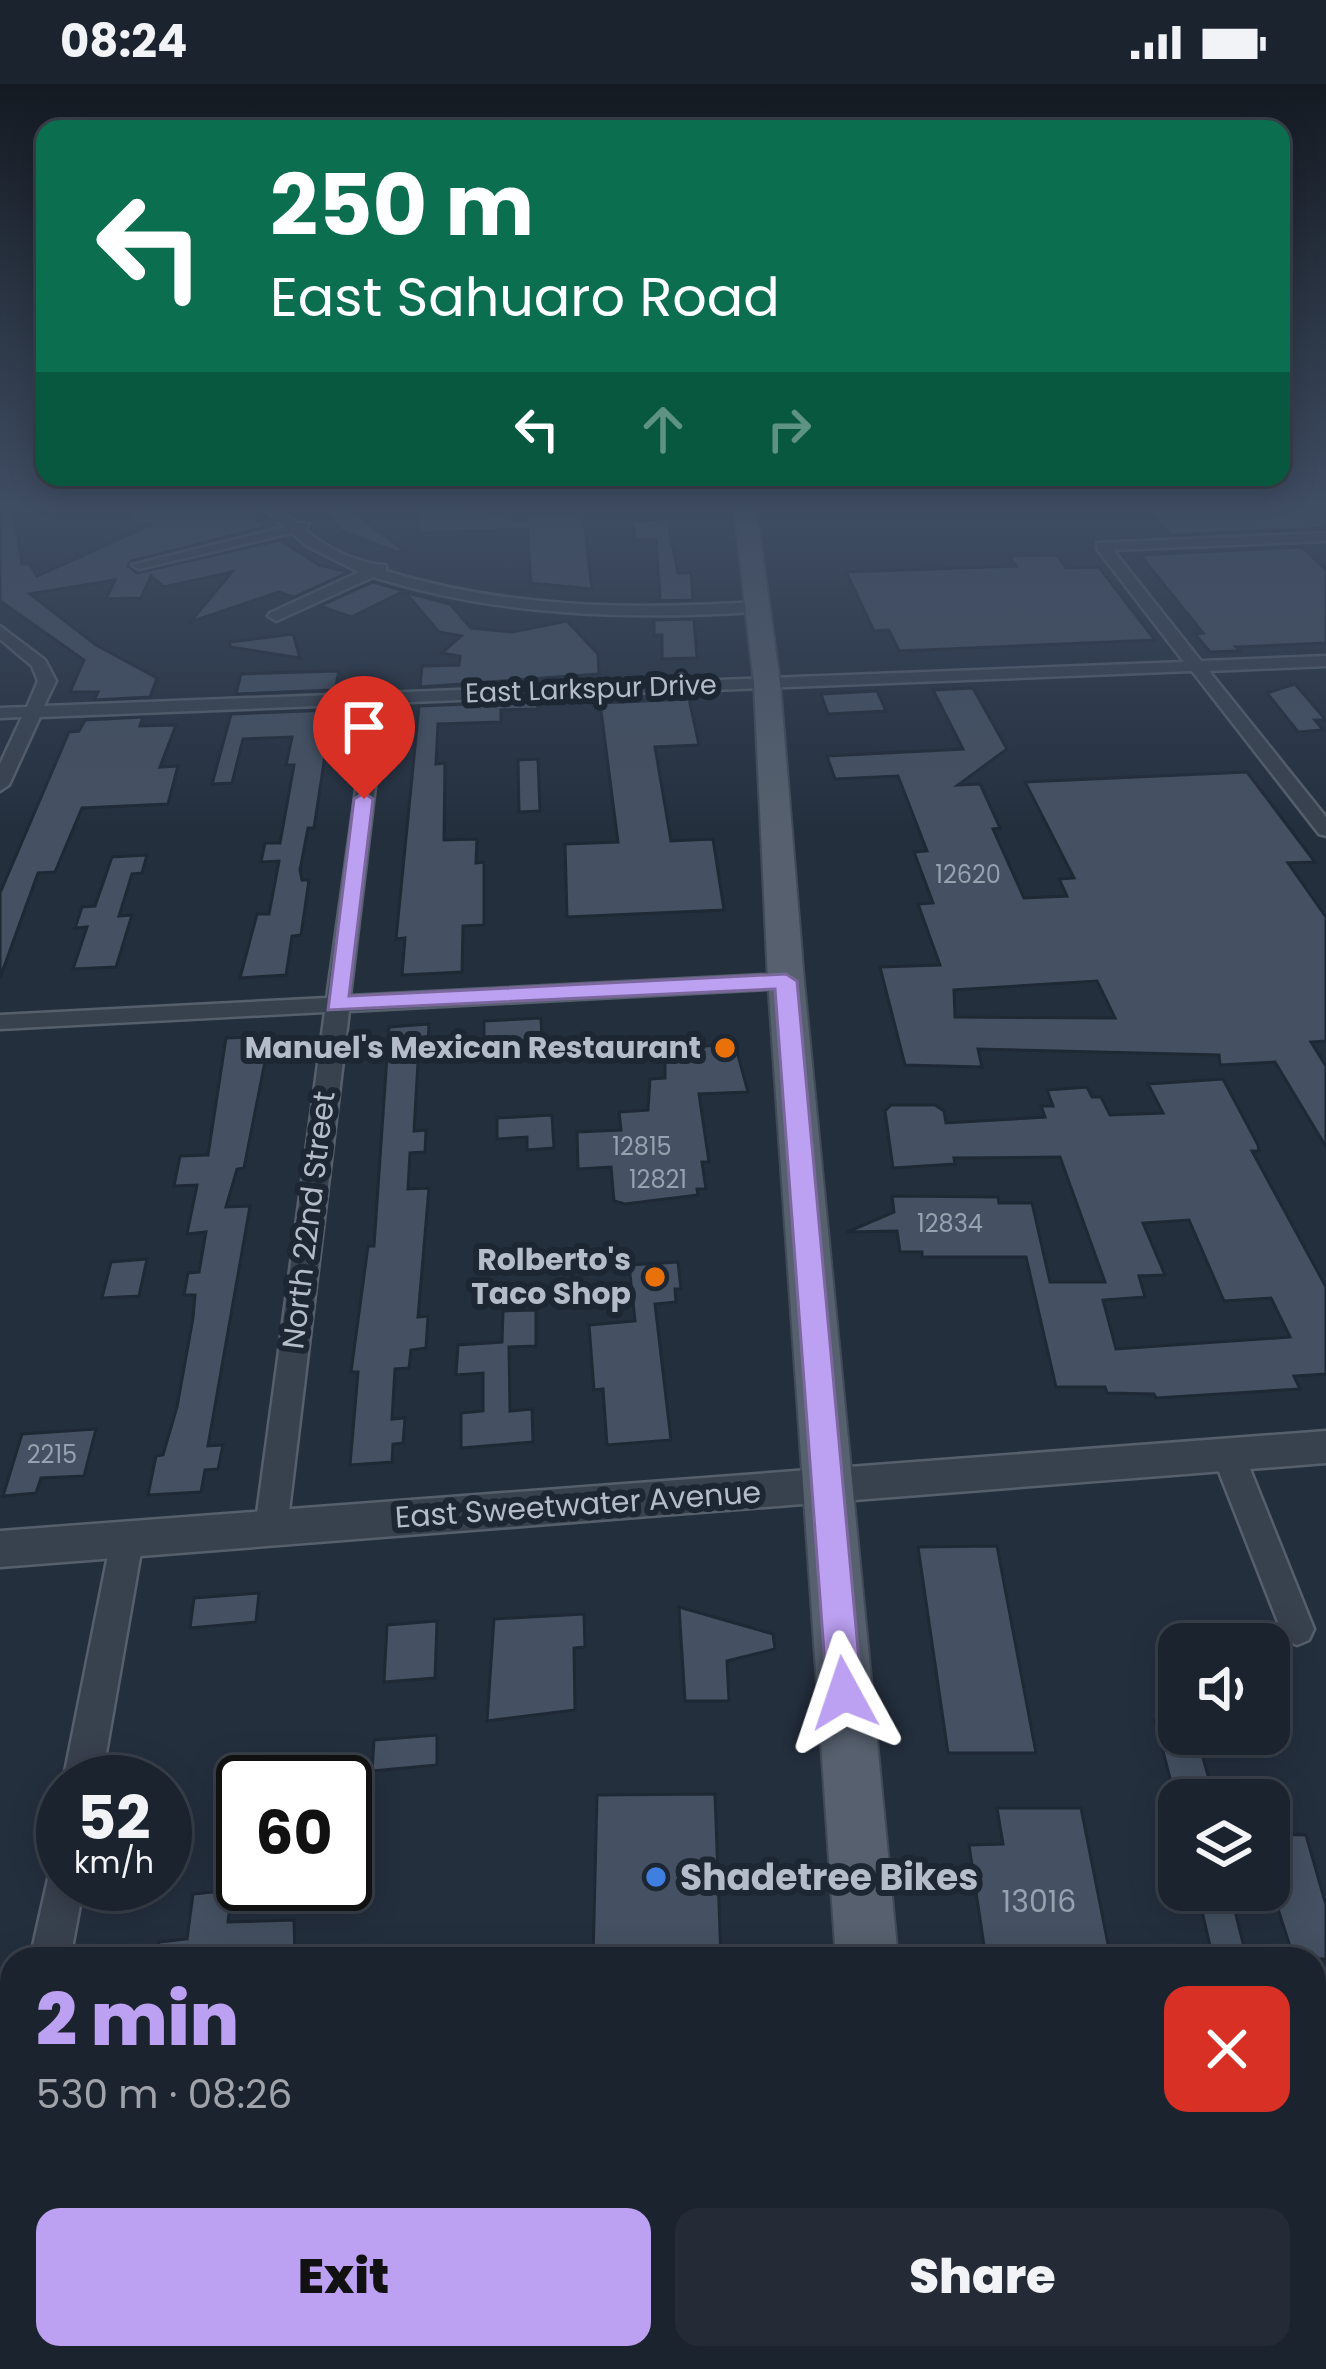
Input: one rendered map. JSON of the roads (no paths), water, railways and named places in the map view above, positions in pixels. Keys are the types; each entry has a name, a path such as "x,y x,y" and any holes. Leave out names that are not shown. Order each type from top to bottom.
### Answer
{"main road":[{"path":"756,614 767,683 786,981 866,1947"}],"street":[{"path":"276,616 281,614"},
{"path":"1155,614 1326,830"},
{"path":"0,631 42,669 46,690 0,785"},
{"name":"East Larkspur Drive","path":"0,712 1326,661"},
{"name":"North 22nd Street","path":"271,1528 377,698"},
{"path":"0,1022 786,981"},
{"name":"East Sweetwater Avenue","path":"0,1549 1326,1447"},
{"path":"1228,1454 1298,1629"},
{"path":"87,1755 127,1540"},
{"path":"52,1947 59,1911"}],"place":[{"name":"Manuel's Mexican Restaurant","path":"725,1048"},
{"name":"Rolberto's Taco Shop","path":"655,1277"},
{"name":"Shadetree Bikes","path":"656,1877"}]}
